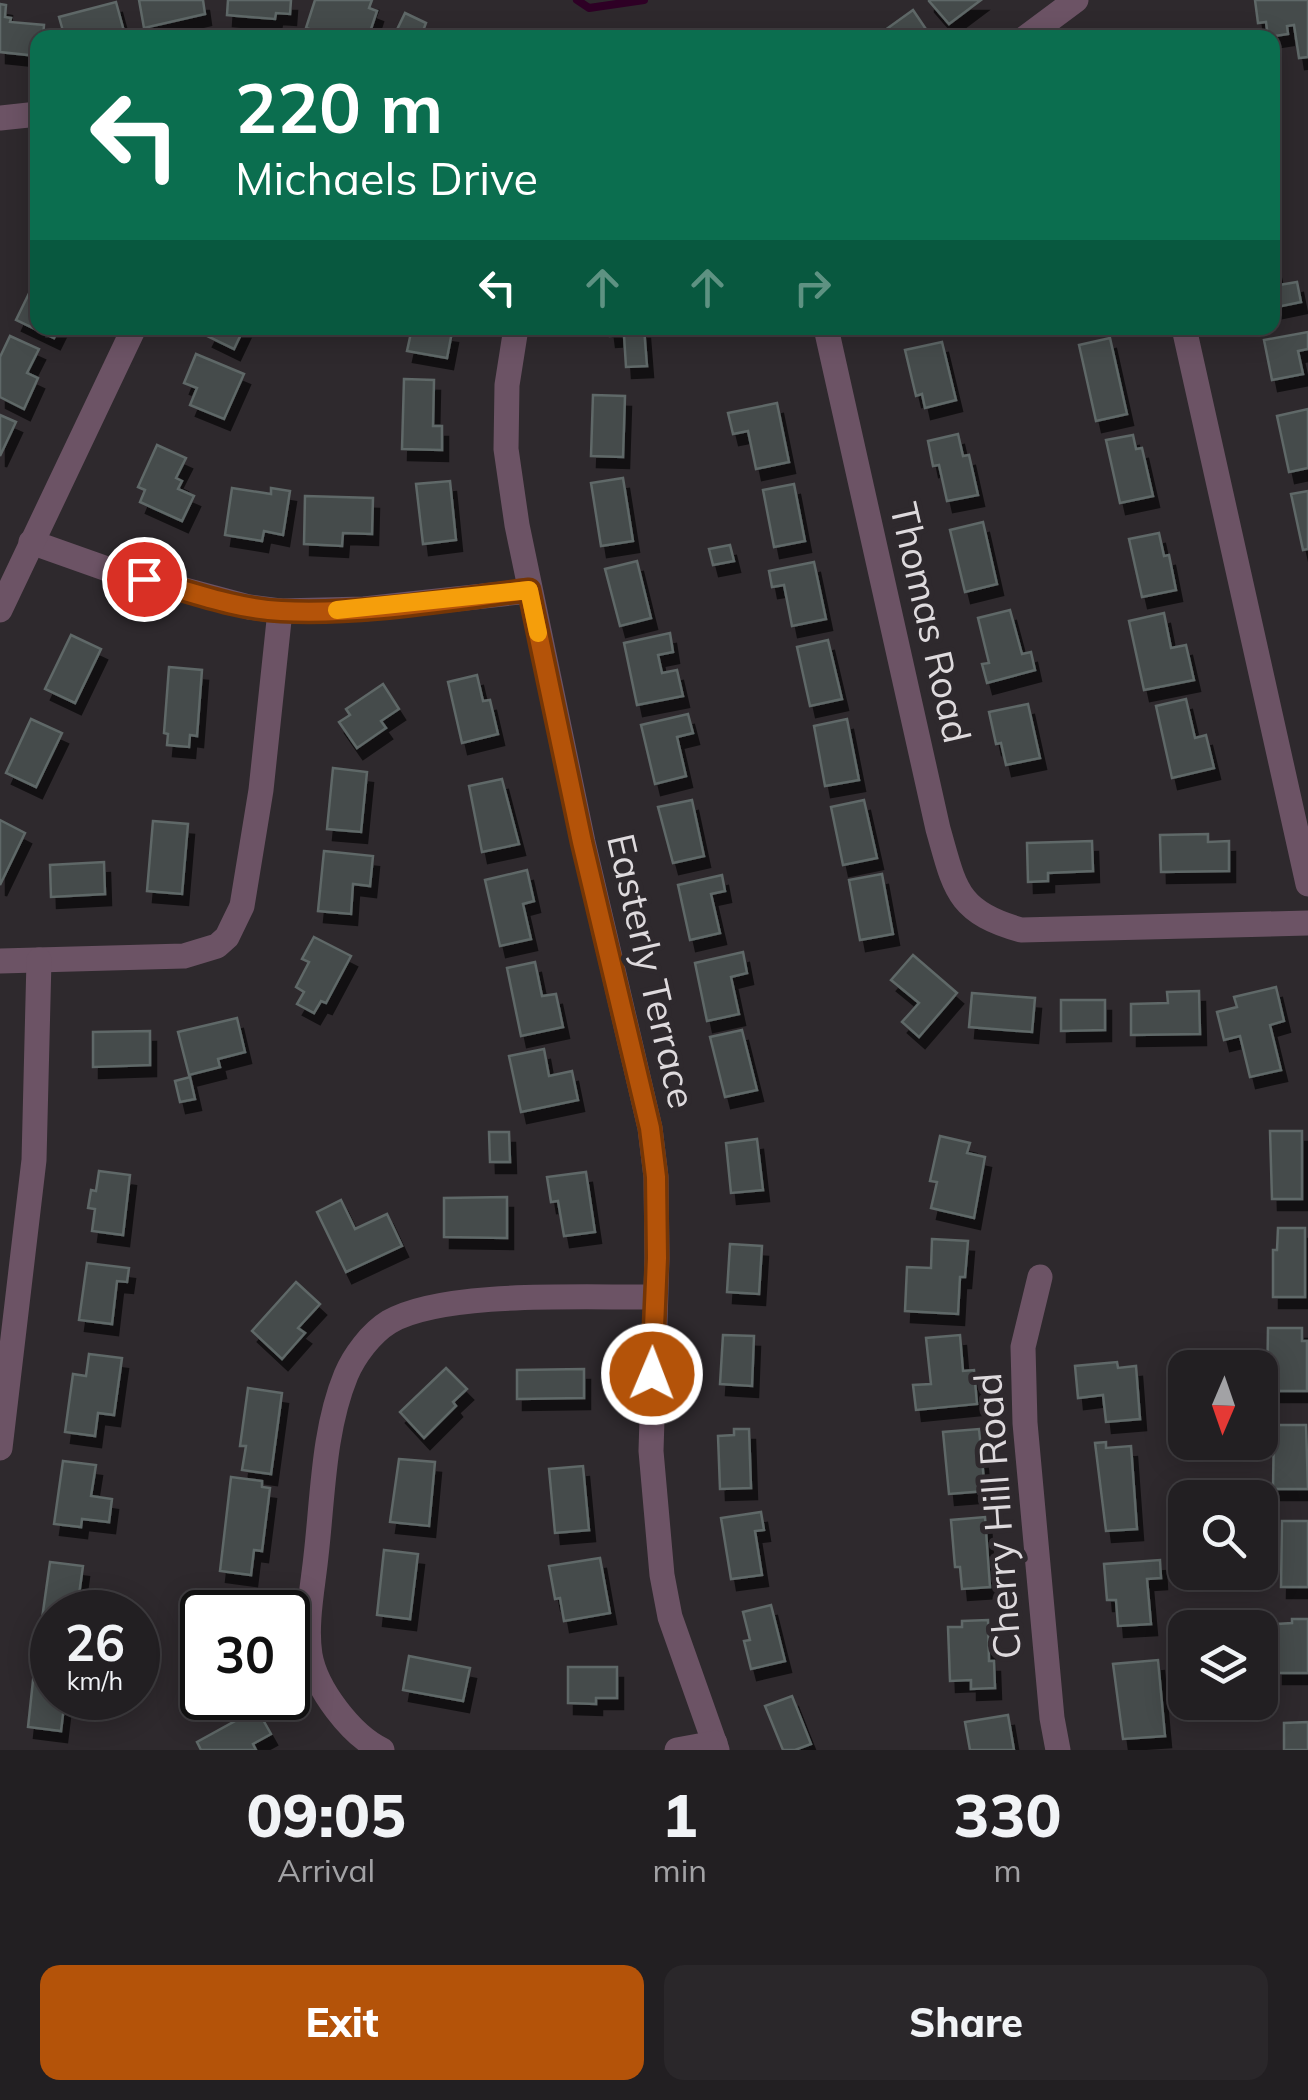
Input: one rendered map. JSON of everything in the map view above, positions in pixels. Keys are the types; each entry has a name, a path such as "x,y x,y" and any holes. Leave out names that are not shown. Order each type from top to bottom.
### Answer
{"street":[{"path":"1038,30 1076,0"},
{"path":"0,118 30,115"},
{"path":"0,610 131,335"},
{"name":"Easterly Terrace","path":"515,335 508,385 506,449 529,590 582,842 650,1128 656,1193 651,1450 662,1576 670,1617 716,1747"},
{"name":"Thomas Road","path":"828,335 938,828 962,898 988,920 1021,930 1308,923"},
{"path":"1186,335 1308,884"},
{"path":"31,542 110,570 249,607 280,611 364,609 529,590"},
{"path":"0,961 184,956 217,946 228,936 242,906 260,790 280,611"},
{"path":"0,1448 34,1160 39,960"},
{"name":"Cherry Hill Road","path":"1040,1278 1024,1347 1026,1423 1058,1750"},
{"path":"382,1750 338,1712 322,1688 310,1654 312,1593 331,1424 347,1372 366,1342 388,1323 419,1310 484,1300 654,1297"},
{"path":"677,1750 716,1747"}],"building":[{"path":"139,0 203,0 205,14 144,28"},
{"path":"228,0 291,0 290,14 276,13 275,19 227,15"},
{"path":"315,0 372,0 369,8 377,11 371,30 306,28"},
{"path":"929,0 981,0 949,24 929,1"},
{"path":"1255,0 1308,0 1308,57 1299,58 1294,25 1287,26 1288,34 1280,35 1280,30 1267,30 1266,22 1258,23"},
{"path":"116,2 124,30 63,30 59,17"},
{"path":"0,4 6,5 5,17 11,18 10,22 44,25 44,30 30,30 30,55 0,52"},
{"path":"913,10 927,30 885,30"},
{"path":"405,13 426,23 423,30 397,30"},
{"path":"1297,282 1301,302 1280,306 1280,285"},
{"path":"30,291 30,327 16,320"},
{"path":"1308,332 1308,349 1298,351 1303,374 1272,380 1264,340"},
{"path":"208,335 241,335 234,349"},
{"path":"410,335 451,335 447,358 407,351"},
{"path":"624,335 645,335 647,366 626,367"},
{"path":"10,336 39,349 27,373 38,378 24,409 0,397 0,357"},
{"path":"1110,338 1127,414 1096,421 1079,345"},
{"path":"942,342 956,400 925,408 922,394 916,396 905,350"},
{"path":"196,354 244,374 224,419 190,405 197,388 184,383"},
{"path":"404,379 434,380 433,426 442,426 442,450 402,449"},
{"path":"593,395 625,396 623,457 591,456"},
{"path":"777,403 789,462 756,469 748,431 733,434 728,413"},
{"path":"1308,409 1308,468 1289,472 1277,416"},
{"path":"0,415 16,422 0,456"},
{"path":"958,434 963,456 969,455 978,495 947,501 939,465 933,466 928,441"},
{"path":"1133,435 1136,449 1142,448 1153,496 1120,503 1106,440"},
{"path":"157,445 186,458 176,478 182,481 178,489 194,496 182,521 140,502 145,490 138,487"},
{"path":"623,478 633,541 601,546 591,483"},
{"path":"450,481 456,540 423,544 416,484"},
{"path":"794,484 805,541 774,547 763,490"},
{"path":"232,488 271,494 271,488 290,491 283,535 264,531 262,541 225,535"},
{"path":"1308,491 1308,549 1303,550 1291,494"},
{"path":"305,496 373,498 372,534 343,533 342,546 304,544"},
{"path":"983,522 997,584 965,592 950,530"},
{"path":"1159,533 1164,556 1169,555 1176,590 1142,597 1129,539"},
{"path":"730,545 734,561 713,565 709,549"},
{"path":"637,561 651,618 620,626 605,569"},
{"path":"814,562 826,619 792,626 784,585 772,587 769,571"},
{"path":"1010,610 1022,654 1031,652 1035,670 987,683 982,664 989,663 978,618"},
{"path":"1164,613 1171,648 1186,645 1194,680 1144,690 1129,621"},
{"path":"670,633 673,652 658,655 662,673 677,670 683,696 637,705 624,643"},
{"path":"71,635 101,649 75,703 45,689"},
{"path":"828,640 842,699 810,706 797,647"},
{"path":"169,667 202,670 197,736 190,735 189,747 167,745 168,734 164,733"},
{"path":"477,675 483,701 490,700 498,734 462,743 448,682"},
{"path":"383,684 399,709 381,721 386,728 357,748 339,722 350,715 346,709"},
{"path":"1186,699 1195,738 1206,735 1214,768 1172,778 1156,706"},
{"path":"1028,704 1040,758 1006,765 1001,743 996,744 989,712"},
{"path":"688,714 693,733 677,737 686,776 655,784 641,725"},
{"path":"31,719 62,733 36,787 6,773"},
{"path":"847,719 859,780 825,786 814,726"},
{"path":"333,768 367,772 361,832 327,829"},
{"path":"502,779 519,844 482,852 469,786"},
{"path":"692,800 704,856 673,863 658,807"},
{"path":"864,800 877,858 843,865 831,807"},
{"path":"0,820 25,833 0,885"},
{"path":"153,821 188,824 182,894 147,891"},
{"path":"1208,834 1208,842 1229,841 1229,871 1161,872 1160,835"},
{"path":"1092,841 1093,871 1048,873 1048,881 1028,882 1027,843"},
{"path":"324,851 373,856 370,886 353,884 351,914 318,911"},
{"path":"104,862 105,894 51,897 50,865"},
{"path":"527,870 534,901 523,904 531,939 500,946 485,880"},
{"path":"882,874 893,934 860,940 849,880"},
{"path":"722,875 725,891 711,894 720,933 690,940 678,885"},
{"path":"314,937 351,956 326,1003 321,1001 314,1013 297,1004 304,992 296,987 309,962 302,959"},
{"path":"743,952 747,973 731,977 739,1014 707,1021 695,963"},
{"path":"913,955 957,993 919,1037 902,1022 919,1003 891,980"},
{"path":"535,962 542,996 556,994 563,1027 521,1036 507,968"},
{"path":"1276,987 1284,1021 1270,1025 1281,1070 1250,1077 1240,1036 1224,1040 1217,1012 1237,1007 1234,997"},
{"path":"1199,991 1200,1034 1131,1035 1131,1004 1168,1003 1167,992"},
{"path":"972,993 1035,998 1032,1032 969,1027"},
{"path":"1061,1000 1105,1000 1105,1030 1061,1031"},
{"path":"237,1018 245,1052 218,1059 220,1067 189,1075 178,1032"},
{"path":"742,1030 757,1090 725,1097 710,1037"},
{"path":"150,1031 150,1065 93,1067 93,1032"},
{"path":"544,1049 549,1076 572,1071 578,1100 521,1112 509,1056"},
{"path":"190,1077 195,1099 180,1102 175,1081"},
{"path":"1270,1131 1302,1131 1302,1199 1272,1199"},
{"path":"489,1132 509,1132 510,1162 490,1162"},
{"path":"940,1136 970,1143 967,1153 985,1157 974,1218 931,1208 937,1182 930,1181"},
{"path":"757,1139 763,1190 731,1193 726,1143"},
{"path":"99,1171 130,1175 123,1235 92,1231 95,1209 88,1208"},
{"path":"586,1172 595,1232 564,1236 558,1201 551,1202 547,1177"},
{"path":"507,1197 507,1238 444,1237 444,1198"},
{"path":"341,1200 355,1229 387,1214 402,1246 346,1272 317,1212"},
{"path":"1278,1228 1305,1228 1305,1297 1273,1297 1273,1250 1277,1250"},
{"path":"932,1239 968,1241 965,1277 960,1277 958,1314 905,1311 907,1267 931,1268"},
{"path":"730,1244 762,1246 759,1294 727,1292"},
{"path":"87,1263 129,1268 127,1282 117,1281 112,1324 79,1320"},
{"path":"296,1282 320,1304 298,1328 305,1333 282,1359 252,1331"},
{"path":"1268,1328 1302,1328 1302,1341 1307,1341 1307,1391 1278,1391 1278,1350 1268,1350"},
{"path":"723,1335 754,1336 752,1386 720,1384"},
{"path":"960,1335 963,1371 974,1370 977,1404 916,1410 913,1385 931,1384 926,1338"},
{"path":"89,1354 122,1358 114,1415 98,1413 95,1436 65,1432 73,1374 86,1376"},
{"path":"1117,1362 1118,1368 1136,1366 1140,1419 1106,1422 1103,1395 1078,1398 1075,1366"},
{"path":"446,1368 467,1389 424,1438 400,1412"},
{"path":"584,1369 584,1398 517,1399 517,1370"},
{"path":"248,1388 282,1393 271,1474 242,1470 246,1446 240,1446"},
{"path":"1278,1425 1306,1425 1308,1489 1278,1489 1278,1480 1273,1480 1273,1460 1278,1460"},
{"path":"734,1429 749,1429 751,1488 720,1489 718,1436 734,1435"},
{"path":"979,1429 985,1491 949,1494 943,1432"},
{"path":"1106,1442 1106,1448 1131,1446 1137,1529 1106,1531 1095,1443"},
{"path":"399,1459 435,1462 429,1526 390,1522"},
{"path":"63,1461 96,1465 91,1496 112,1499 109,1522 82,1519 81,1527 54,1524"},
{"path":"583,1466 589,1530 555,1533 549,1469"},
{"path":"231,1477 262,1481 262,1487 270,1488 262,1551 254,1550 251,1575 220,1571"},
{"path":"761,1512 764,1530 755,1531 762,1575 731,1579 721,1518"},
{"path":"985,1517 990,1587 962,1589 960,1567 955,1567 951,1520"},
{"path":"1282,1521 1308,1521 1308,1587 1281,1587"},
{"path":"384,1550 418,1554 410,1619 377,1615"},
{"path":"600,1558 610,1613 564,1621 549,1566"},
{"path":"1160,1560 1161,1578 1147,1579 1151,1624 1118,1626 1116,1600 1107,1600 1104,1564"},
{"path":"50,1562 83,1566 80,1590 46,1590"},
{"path":"771,1605 785,1661 751,1669 744,1641 750,1640 743,1612"},
{"path":"1292,1619 1308,1619 1308,1673 1278,1673 1278,1624 1292,1623"},
{"path":"988,1620 989,1661 994,1661 995,1688 971,1689 971,1680 950,1681 948,1627 962,1627 962,1621"},
{"path":"409,1656 470,1668 463,1701 403,1690"},
{"path":"1158,1660 1165,1736 1123,1739 1113,1664"},
{"path":"568,1667 617,1667 617,1698 596,1698 596,1704 568,1703"},
{"path":"792,1696 811,1744 783,1750 765,1706"},
{"path":"30,1708 30,1720 62,1720 61,1731 28,1727"},
{"path":"1008,1715 1014,1750 970,1750 965,1722"},
{"path":"237,1720 263,1720 271,1734 253,1744 256,1750 201,1750 197,1742"},
{"path":"1308,1722 1308,1750 1284,1750 1284,1723"}],"waterway":[{"path":"577,0 589,8 644,0"}],"slow traffic":[{"path":"337,610 529,590 538,633"}],"route":[{"path":"144,579 249,607 280,611 364,609 529,590 582,842 650,1128 656,1177 657,1258 652,1374"}]}
